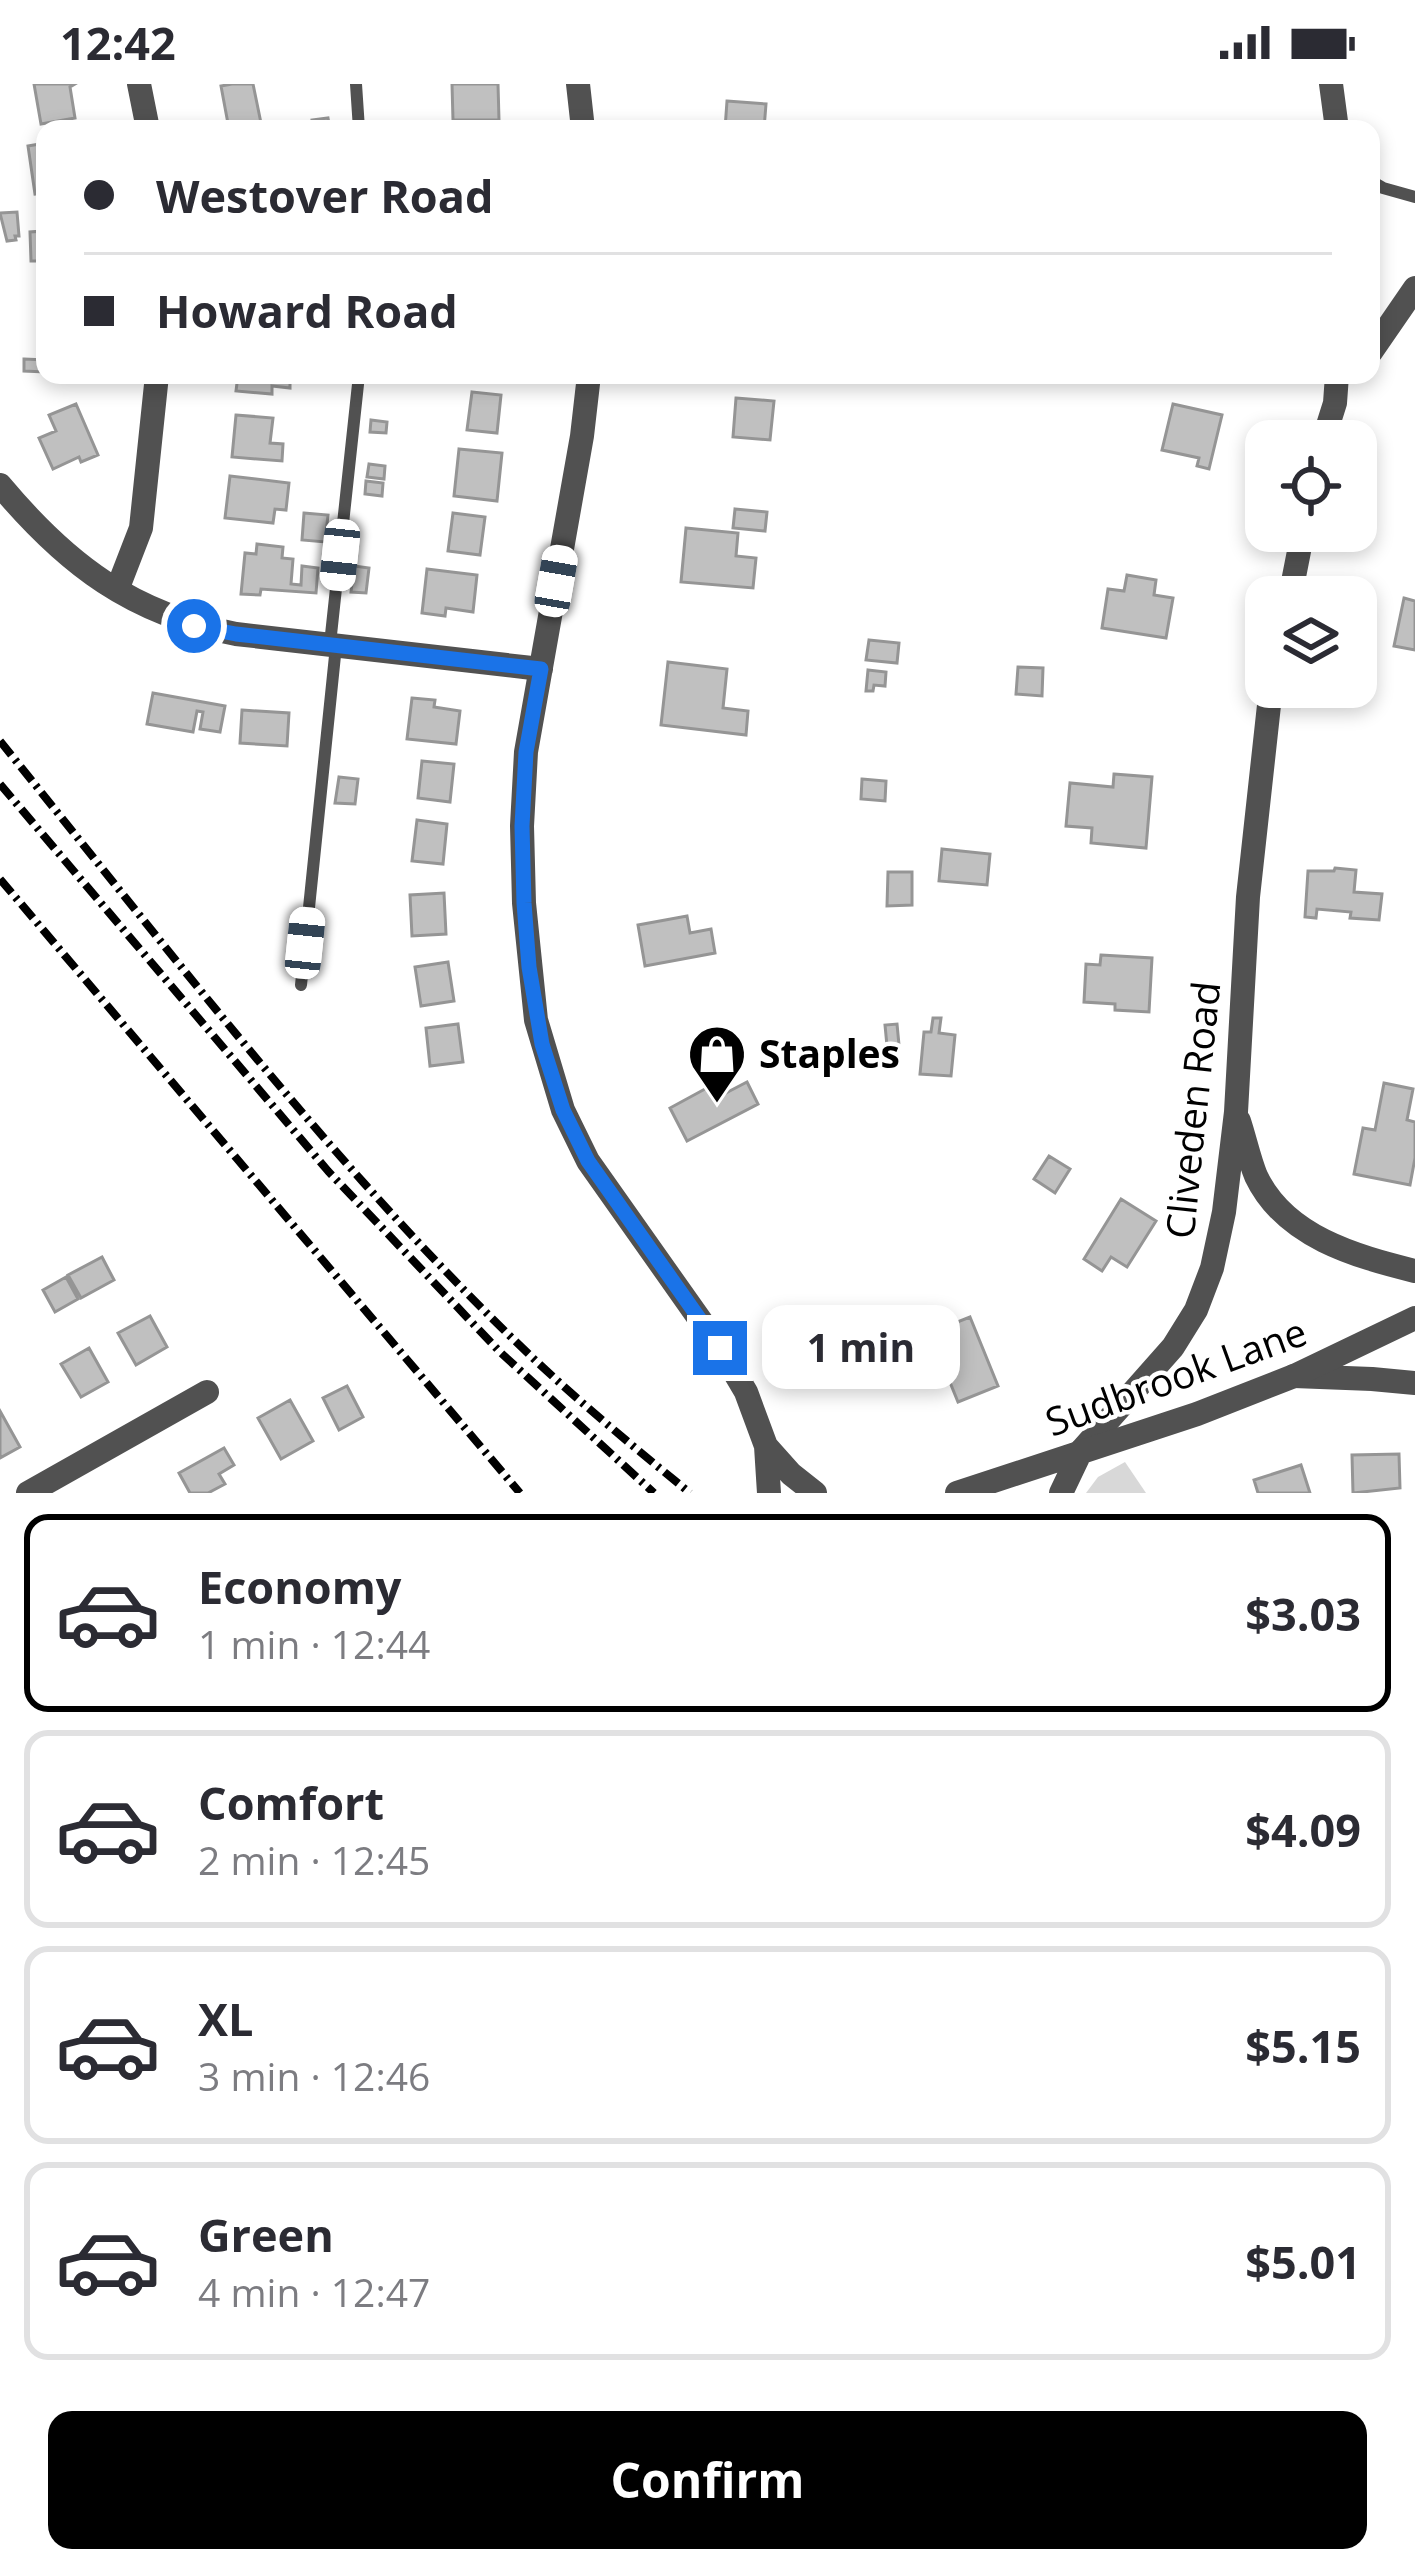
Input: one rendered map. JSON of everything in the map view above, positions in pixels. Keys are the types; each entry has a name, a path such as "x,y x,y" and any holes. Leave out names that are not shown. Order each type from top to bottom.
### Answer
{"street":[{"path":"140,84 146,120"},
{"path":"578,84 582,120"},
{"path":"1331,84 1335,120"},
{"path":"1380,339 1415,288"},
{"path":"116,590 140,528 156,384"},
{"path":"588,384 583,436 526,752 523,845 536,1020 563,1110 588,1161 746,1392 766,1446 769,1493"},
{"path":"1330,420 1336,384"},
{"path":"1335,404 1349,384"},
{"path":"0,485 34,526 76,563 116,590 194,626 541,669"},
{"name":"Cliveden Road","path":"1060,1493 1082,1451 1173,1347 1196,1310 1212,1268 1236,1112 1248,897 1269,708"},
{"path":"1236,1112 1256,1175 1275,1207 1334,1246 1415,1271"},
{"name":"Sudbrook Lane","path":"957,1493 1197,1414 1294,1376 1415,1318"},
{"path":"1294,1376 1415,1383"},
{"path":"28,1493 207,1392"},
{"path":"766,1446 815,1493"}],"lane":[{"path":"356,84 358,120"},
{"path":"1380,186 1415,197"},
{"path":"301,985 358,384"}],"shaded area":[{"path":"1125,1462 1146,1493 1086,1493 1098,1477"}],"building":[{"path":"34,84 75,84 70,87 75,118 40,120"},
{"path":"253,84 260,120 227,120 221,86"},
{"path":"452,84 498,84 499,120 453,120"},
{"path":"727,101 766,104 765,120 726,120"},
{"path":"36,145 36,194 35,194 28,146"},
{"path":"17,212 19,236 7,241 0,213"},
{"path":"30,232 36,232 36,261 31,261"},
{"path":"24,359 36,360 36,372 24,371"},
{"path":"237,384 290,384 290,388 272,386 272,394 236,391"},
{"path":"472,392 501,395 497,433 467,430"},
{"path":"736,398 774,401 770,440 733,437"},
{"path":"76,404 98,455 81,462 79,457 53,469 39,438 56,431 49,415"},
{"path":"1173,404 1222,415 1209,469 1197,466 1199,458 1162,450"},
{"path":"236,415 273,418 270,443 283,444 282,461 232,457"},
{"path":"371,420 387,422 386,433 370,432"},
{"path":"459,449 502,453 497,501 454,496"},
{"path":"369,464 385,466 384,479 367,477"},
{"path":"230,476 289,483 286,510 275,509 273,523 225,518"},
{"path":"366,481 383,483 382,496 365,494"},
{"path":"735,509 767,512 765,531 733,528"},
{"path":"304,513 328,515 325,542 302,540"},
{"path":"453,513 485,517 480,555 448,551"},
{"path":"686,528 738,533 736,556 756,558 753,588 681,582"},
{"path":"257,544 283,547 282,558 293,559 291,584 301,585 302,566 318,568 316,593 261,589 260,595 241,594 245,553 256,554"},
{"path":"354,566 369,568 366,593 351,592"},
{"path":"427,569 477,575 473,612 446,608 445,616 422,613"},
{"path":"1127,575 1156,580 1154,595 1173,598 1166,638 1102,628 1108,589 1124,591"},
{"path":"1404,598 1415,601 1415,650 1394,646"},
{"path":"869,640 899,643 897,663 866,660"},
{"path":"668,662 727,669 723,708 748,711 746,735 661,725"},
{"path":"1018,667 1043,668 1042,696 1016,694"},
{"path":"868,670 886,672 885,686 874,685 873,691 866,691"},
{"path":"153,693 225,706 220,732 200,729 203,712 197,711 193,732 147,724"},
{"path":"412,698 435,700 434,707 460,711 456,744 407,739"},
{"path":"242,710 289,713 287,746 240,743"},
{"path":"422,761 454,764 450,802 418,798"},
{"path":"1114,774 1152,777 1146,848 1091,843 1092,828 1066,826 1070,783 1113,787"},
{"path":"339,777 358,779 355,804 335,803"},
{"path":"862,779 886,781 885,801 861,799"},
{"path":"417,820 447,824 443,864 412,861"},
{"path":"942,849 990,854 987,885 939,881"},
{"path":"1356,870 1354,892 1382,894 1379,920 1317,909 1316,918 1305,917 1308,871"},
{"path":"888,872 912,872 912,905 887,906"},
{"path":"444,893 446,934 412,936 410,895"},
{"path":"687,916 690,933 711,929 715,953 645,966 638,925"},
{"path":"1101,955 1152,958 1149,1012 1084,1002 1086,964 1100,965"},
{"path":"448,962 454,1001 421,1006 415,967"},
{"path":"933,1018 941,1018 939,1033 955,1035 951,1076 920,1074 924,1032 931,1032"},
{"path":"458,1024 463,1062 430,1066 426,1028"},
{"path":"897,1024 899,1045 887,1046 885,1025"},
{"path":"747,1082 758,1104 687,1141 670,1108 716,1083 722,1095"},
{"path":"1384,1083 1413,1089 1407,1120 1415,1122 1410,1185 1354,1174 1363,1128 1375,1130"},
{"path":"1049,1156 1070,1169 1055,1193 1034,1179"},
{"path":"1121,1199 1156,1221 1127,1267 1111,1257 1102,1271 1084,1259"},
{"path":"102,1257 114,1280 81,1298 68,1275"},
{"path":"66,1277 78,1299 55,1312 43,1290"},
{"path":"943,1311 950,1325 938,1331 931,1317"},
{"path":"150,1316 167,1347 136,1365 118,1333"},
{"path":"970,1317 998,1386 958,1402 934,1343 956,1335 952,1324"},
{"path":"89,1348 108,1382 81,1397 61,1364"},
{"path":"347,1386 363,1417 339,1430 323,1398"},
{"path":"290,1400 313,1441 281,1459 258,1418"},
{"path":"0,1411 20,1447 0,1458"},
{"path":"224,1448 234,1465 219,1474 225,1484 208,1493 190,1493 179,1473"},
{"path":"1399,1454 1400,1488 1353,1493 1352,1455"},
{"path":"1301,1465 1310,1493 1258,1493 1254,1480"}],"railway":[{"path":"0,741 246,1046 375,1195 533,1358 690,1493"},
{"path":"0,784 328,1171 500,1352 654,1493"},
{"path":"0,879 520,1493"}],"place":[{"name":"Staples","path":"717,1105"}],"route":[{"path":"194,626 541,669 526,752 522,826 529,967 548,1067 588,1161 720,1348"}]}
